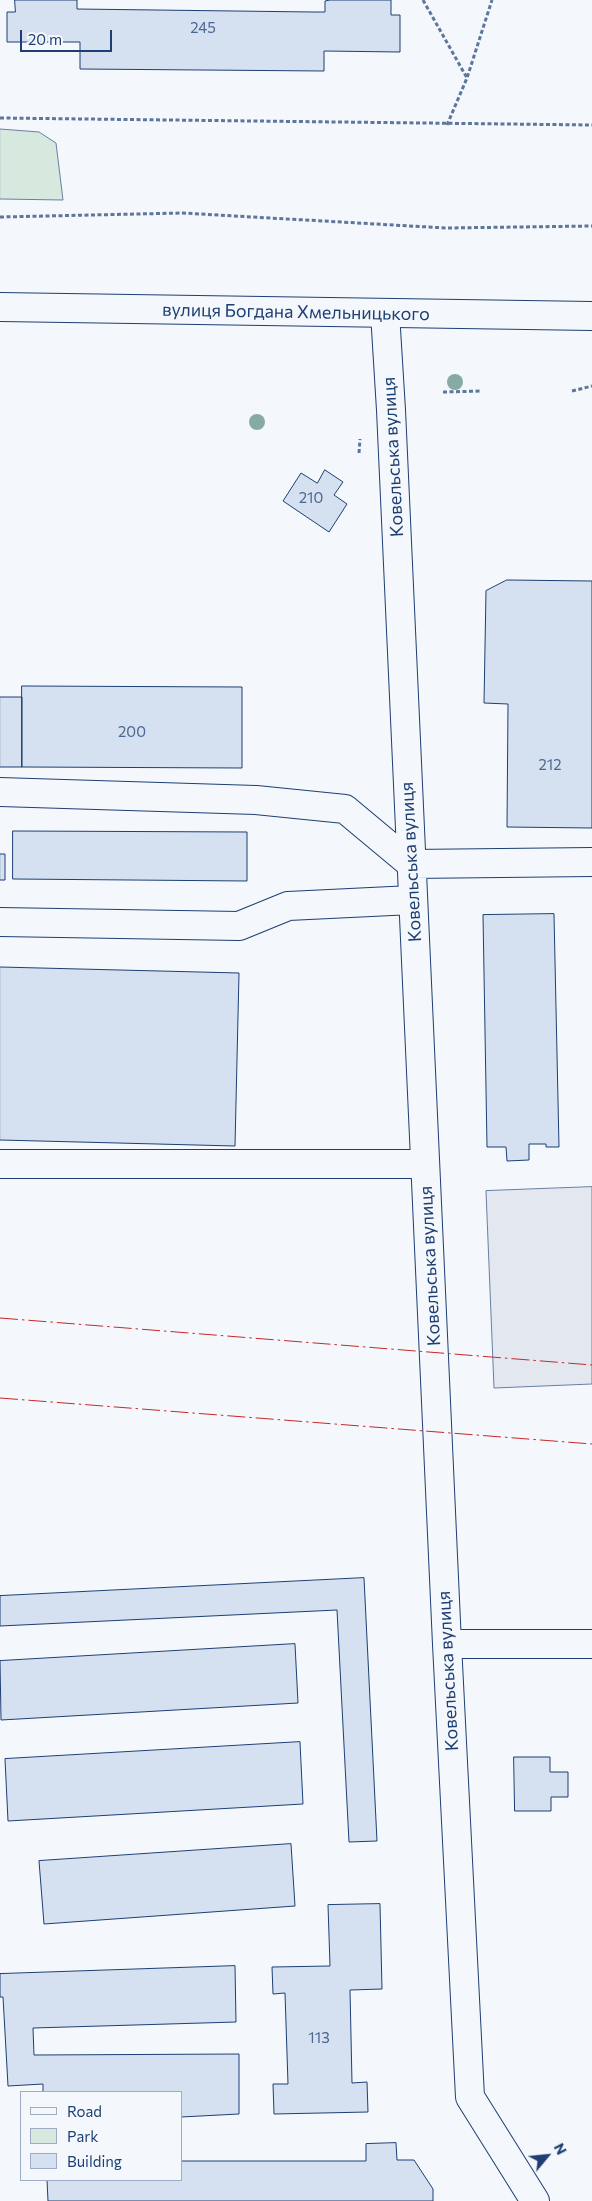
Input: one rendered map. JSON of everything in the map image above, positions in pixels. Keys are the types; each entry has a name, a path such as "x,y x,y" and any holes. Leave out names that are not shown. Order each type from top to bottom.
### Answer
{"street":[{"name":"вулиця Богдана Хмельницького","path":"0,307 592,316"},
{"name":"Ковельська вулиця","path":"385,313 392,420 412,900 470,2097 535,2201"},
{"path":"0,792 256,800 345,809 411,864 592,862"},
{"path":"0,922 239,926 288,906 412,900"},
{"path":"0,1164 425,1164"},
{"path":"447,1644 592,1644"}],"path":[{"path":"423,0 467,78"},
{"path":"447,124 467,78 492,0"},
{"path":"0,118 592,125"},
{"path":"0,217 182,213 446,228 592,226"},
{"path":"572,391 592,386"},
{"path":"443,392 481,391"}],"green space":[{"path":"0,129 39,132 56,143 63,200 0,199"}],"shaded area":[{"path":"592,1187 592,1384 494,1388 486,1191"}],"building":[{"path":"15,0 77,0 77,9 325,12 325,1 330,0 391,0 391,15 400,15 400,52 324,51 324,71 80,69 80,42 7,42 7,12 15,12"},
{"path":"325,470 343,482 334,495 347,504 329,532 283,501 301,473 317,483"},
{"path":"507,580 592,581 592,828 507,827 508,704 484,703 486,591"},
{"path":"22,686 242,687 242,768 22,767"},
{"path":"0,697 22,697 22,767 0,767"},
{"path":"13,831 247,832 247,881 13,879"},
{"path":"0,854 5,854 5,880 0,880"},
{"path":"554,914 559,1147 546,1147 546,1144 529,1144 529,1160 507,1161 506,1147 487,1147 483,915"},
{"path":"0,967 239,973 235,1146 0,1140"},
{"path":"364,1578 377,1841 349,1842 337,1610 0,1626 0,1596"},
{"path":"295,1644 298,1703 1,1720 0,1661"},
{"path":"300,1742 303,1804 8,1821 5,1759"},
{"path":"514,1757 550,1757 550,1772 568,1772 568,1797 551,1797 551,1811 515,1811"},
{"path":"291,1844 295,1906 44,1924 39,1861"},
{"path":"380,1904 382,1989 350,1990 352,2083 367,2082 368,2112 274,2114 273,2084 288,2084 285,1993 273,1994 272,1967 330,1966 328,1905"},
{"path":"235,1966 236,2022 33,2028 34,2055 239,2054 239,2114 182,2117 182,2091 43,2091 43,2084 8,2086 3,1997 0,1997 0,1974"},
{"path":"396,2143 397,2160 414,2160 433,2189 433,2201 48,2201 47,2181 182,2181 182,2161 366,2161 366,2144"}],"power":[{"path":"0,1318 592,1365"},
{"path":"0,1398 592,1444"}]}
